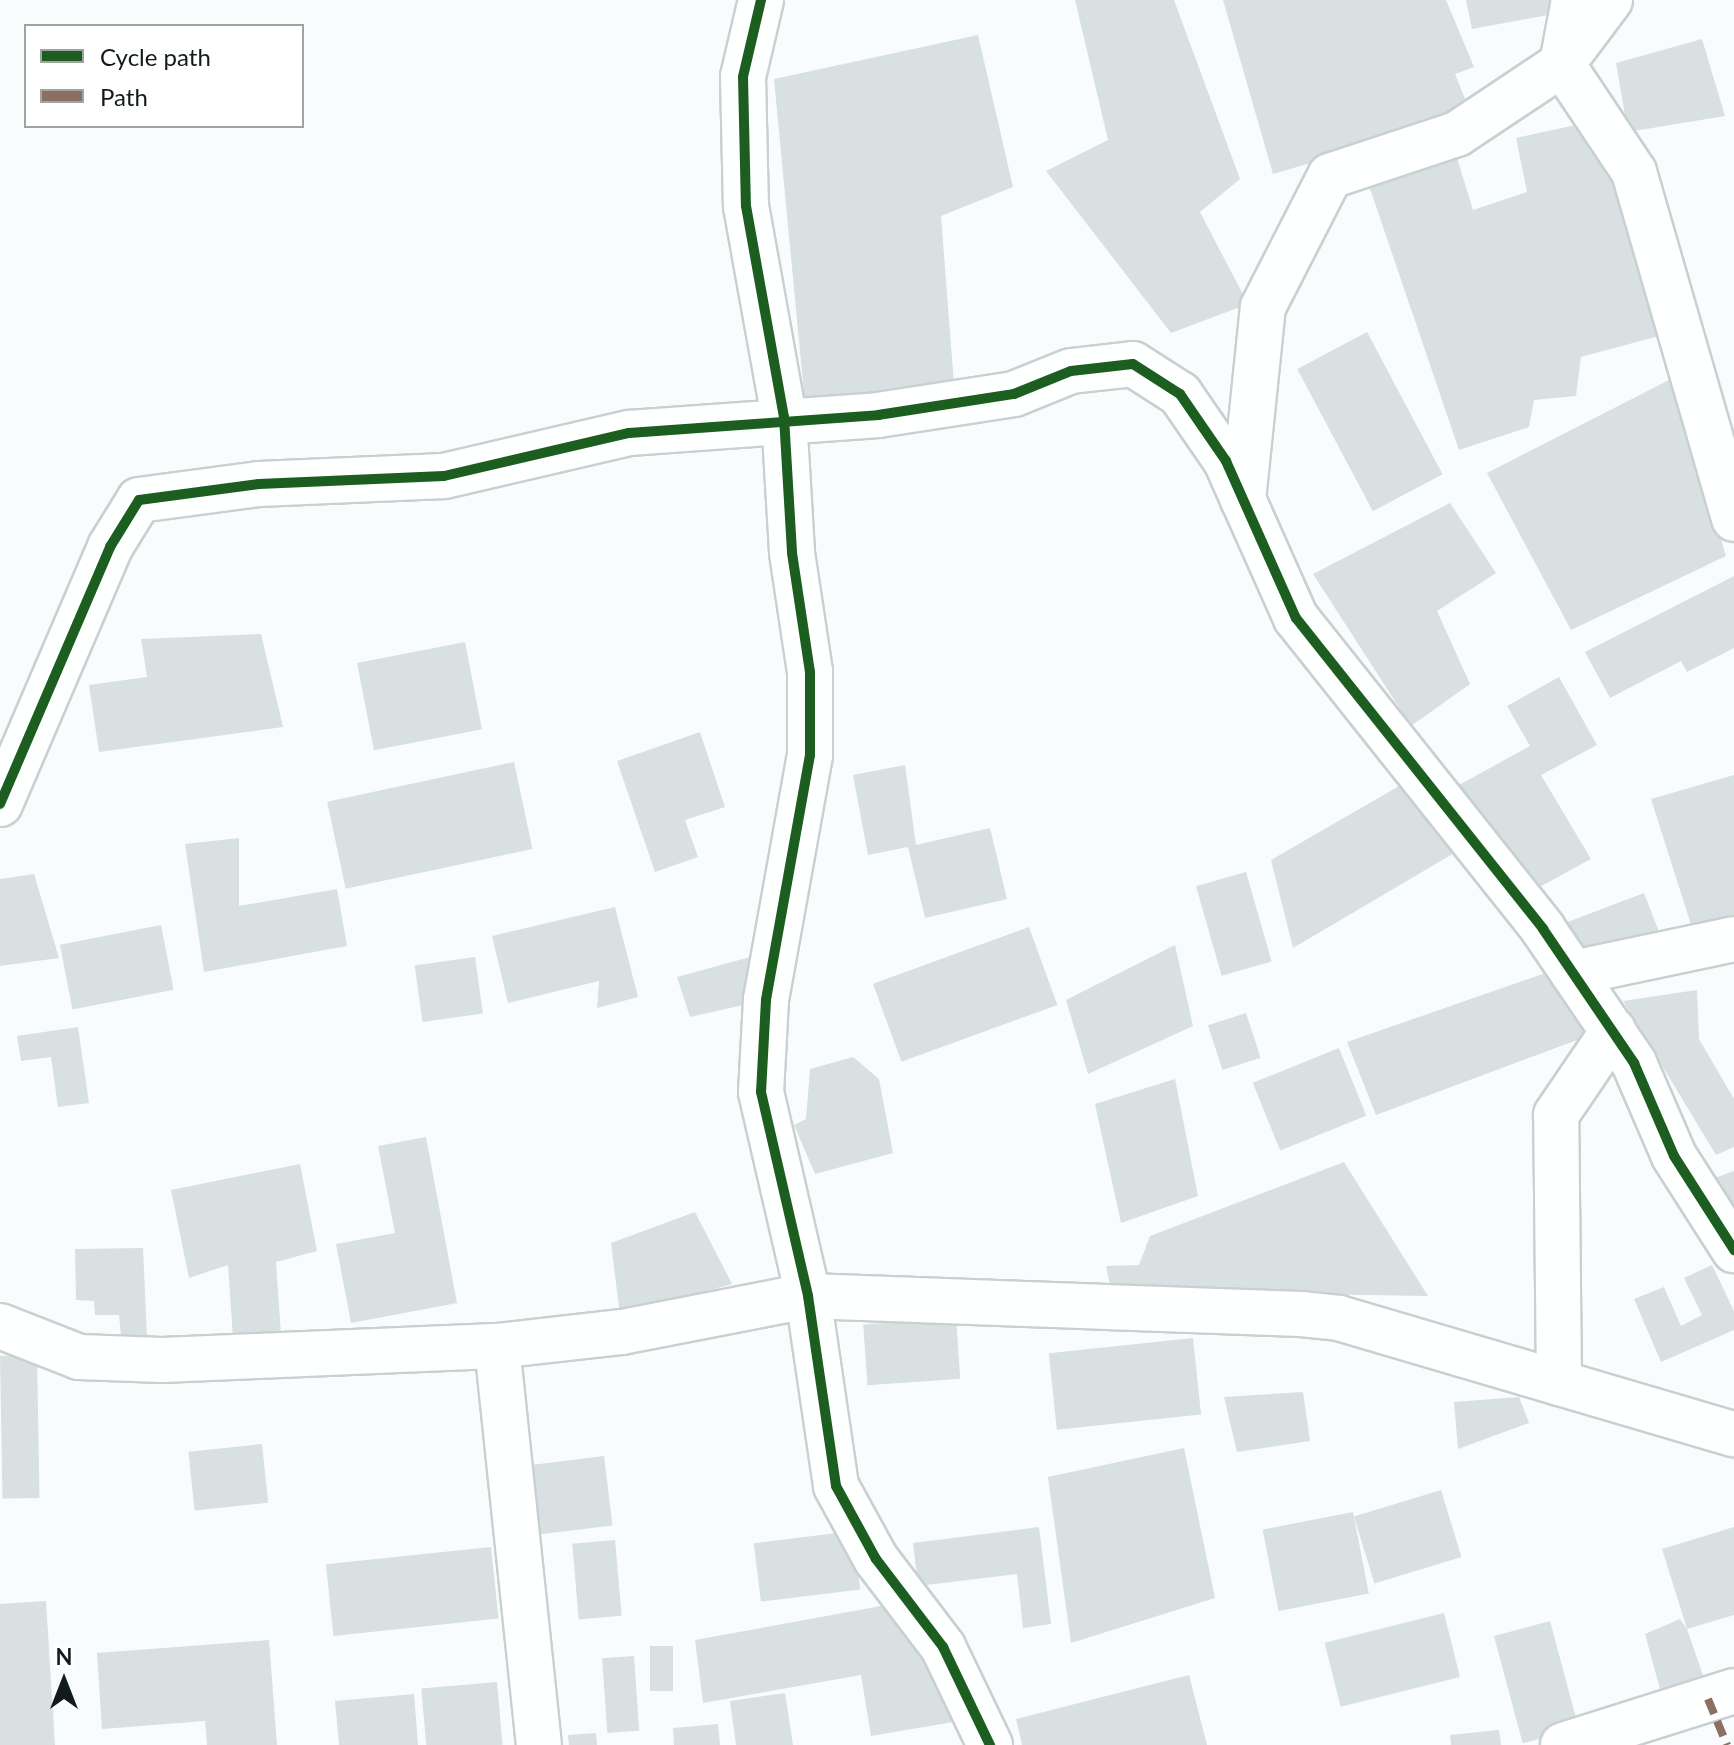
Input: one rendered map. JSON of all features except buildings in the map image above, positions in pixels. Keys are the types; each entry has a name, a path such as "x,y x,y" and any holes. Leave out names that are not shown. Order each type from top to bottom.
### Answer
{"street":[{"path":"761,0 743,77 746,206 784,417 792,553 810,672 810,755 766,1000 761,1092 808,1296 836,1486 876,1559 943,1647 990,1745"},
{"path":"1574,0 1562,64 1634,172 1734,519"},
{"path":"1243,500 1263,307 1330,176 1457,134 1562,64 1610,0"},
{"path":"0,804 110,547 139,500 259,484 444,476 629,433 784,417 878,415 1014,394 1071,371 1133,364 1180,394 1243,500 1296,618 1573,973 1613,1031 1674,1156 1734,1250"},
{"path":"1573,973 1734,939"},
{"path":"1559,1383 1556,1115 1613,1031"},
{"path":"0,1326 93,1357 497,1346 622,1332 808,1296 1313,1315 1734,1434"},
{"path":"497,1346 539,1745"},
{"path":"1563,1745 1734,1691"}],"marked path":[{"path":"1708,1699 1727,1745"}],"cycle path":[{"path":"761,0 743,77 746,206 784,417 792,553 810,672 810,755 766,1000 761,1092 808,1296 836,1486 876,1559 943,1647 990,1745"},
{"path":"0,804 110,547 139,500 259,484 444,476 629,433 878,415 1014,394 1071,371 1133,364 1180,394 1226,461 1296,618 1543,929 1634,1063 1674,1156 1734,1250"}]}
